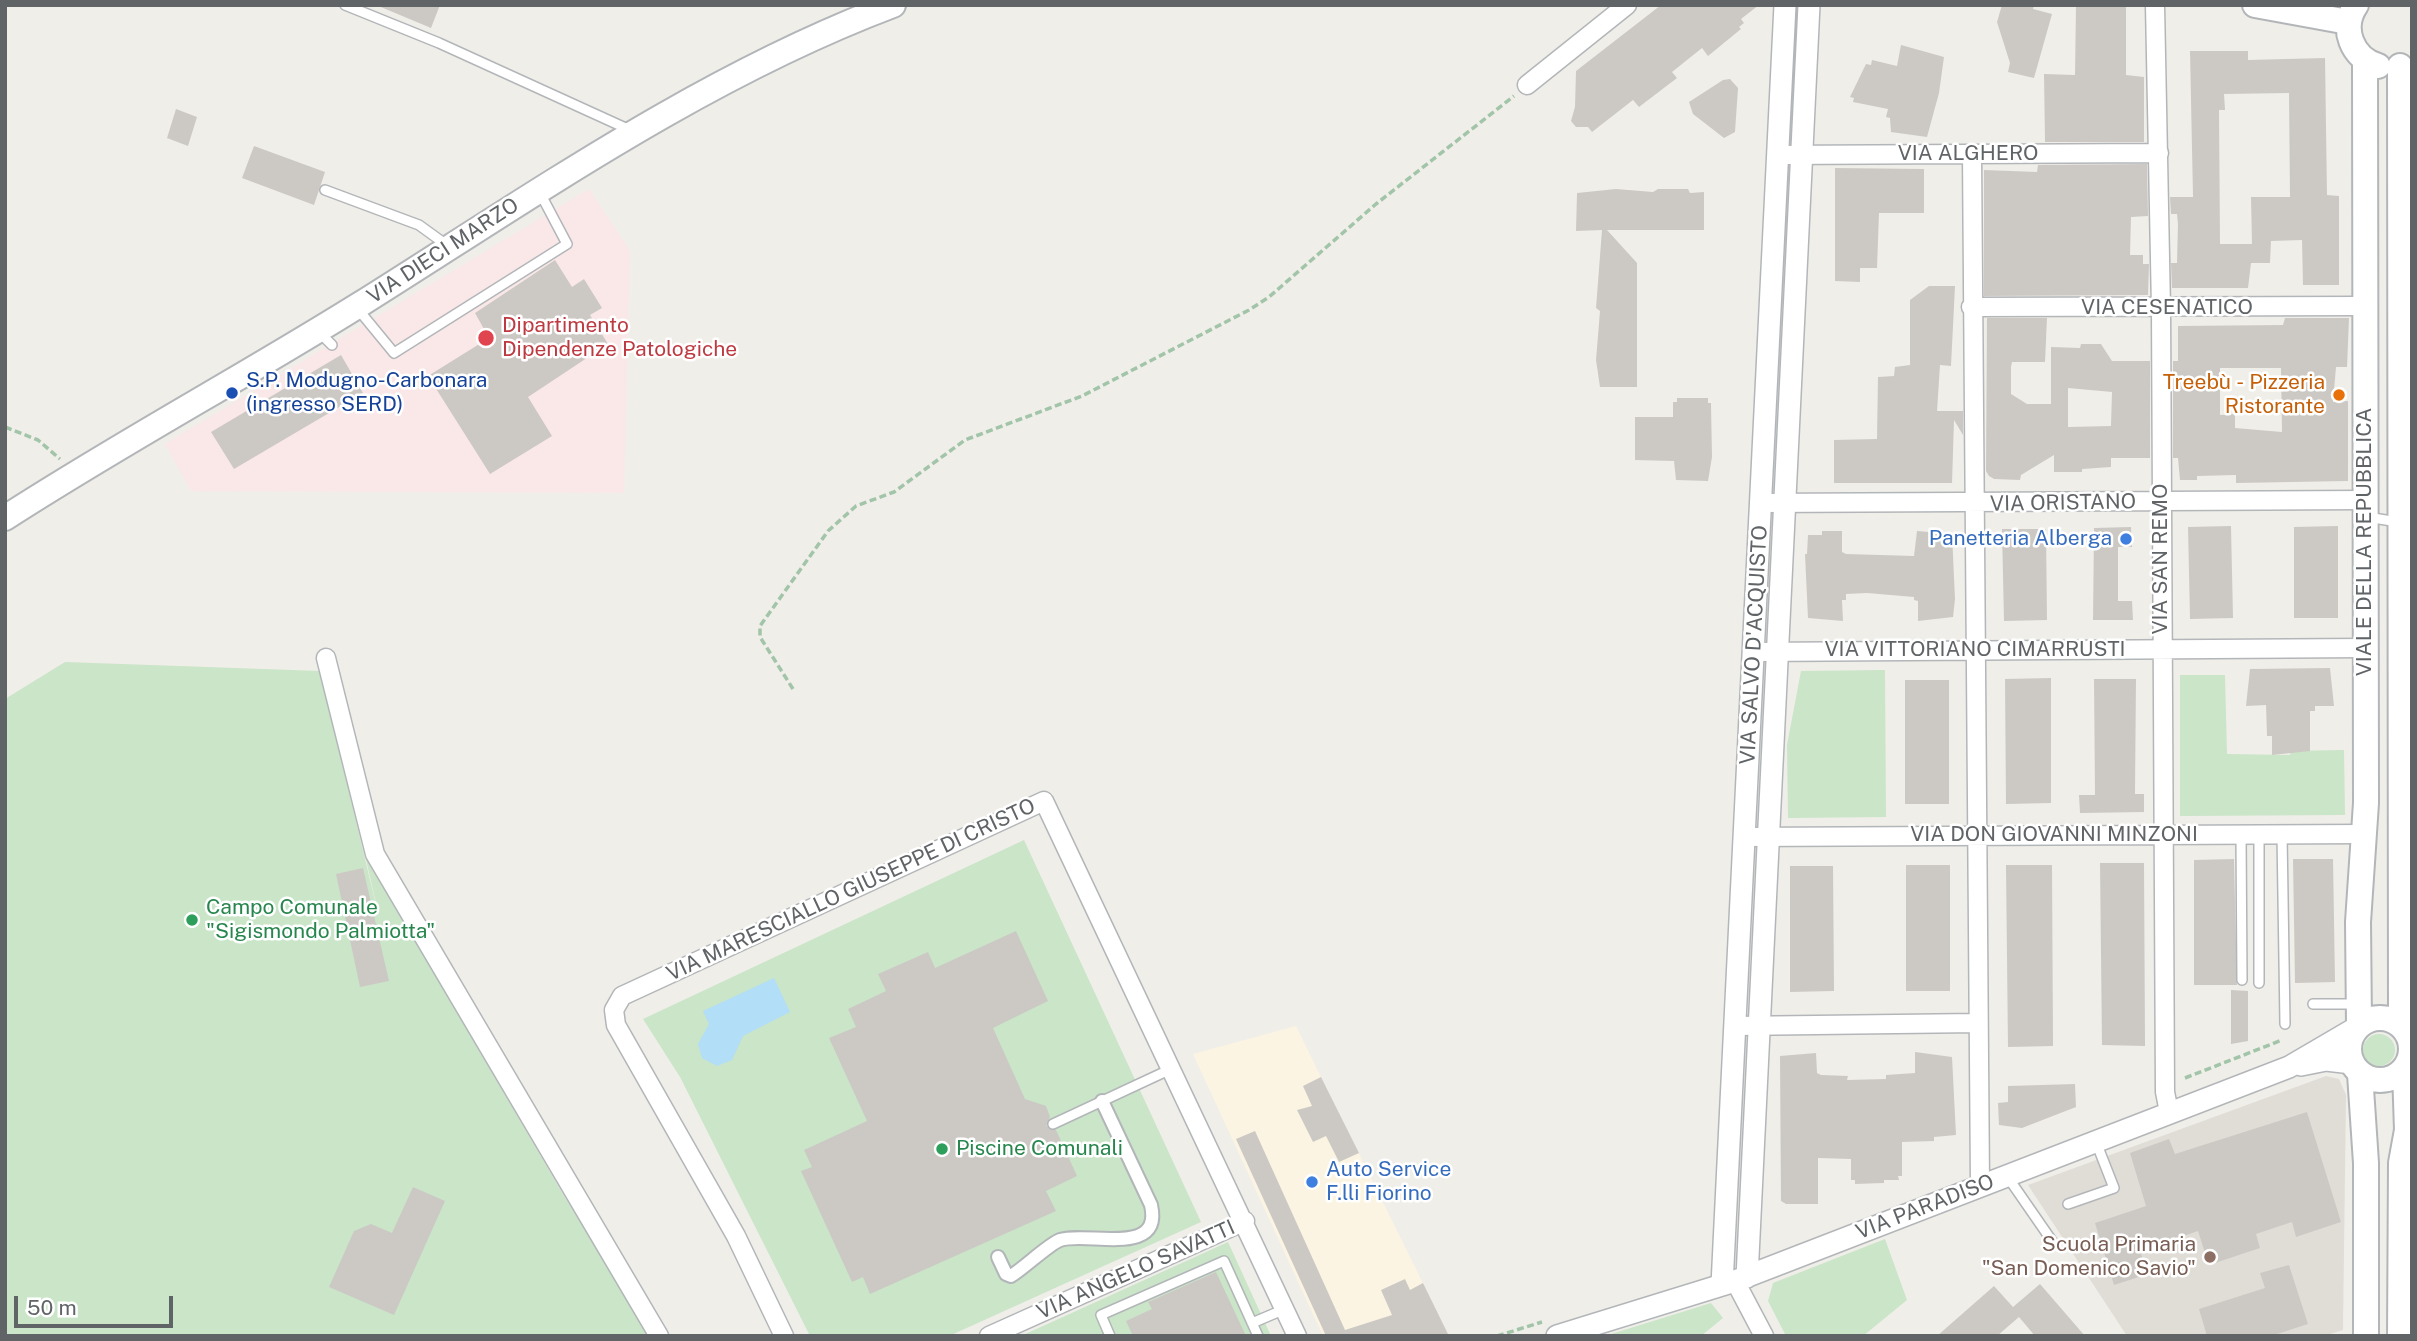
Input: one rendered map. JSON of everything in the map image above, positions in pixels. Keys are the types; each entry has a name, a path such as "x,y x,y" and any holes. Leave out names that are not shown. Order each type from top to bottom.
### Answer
{"main road":[{"name":"VIA DIECI MARZO","path":"5,518 75,473 324,338 356,307 538,189 750,71 893,5"},
{"path":"2255,5 2352,14 2351,41 2365,60 2381,67 2406,62"},
{"name":"VIALE DELLA REPUBBLICA","path":"2357,1019 2358,922 2364,834 2365,60"},
{"name":"VIALE DELLA REPUBBLICA","path":"2406,62 2406,1021"},
{"path":"2366,1336 2366,1163 2356,1068 2349,1042 2357,1019 2378,1018 2406,1021 2410,1043 2409,1130 2400,1163 2406,1244 2400,1336"},
{"path":"2356,1068 2380,1080 2394,1077 2409,1061"}],"street":[{"path":"1527,85 1627,5"},
{"name":"VIA SALVO D'ACQUISTO","path":"1735,1281 1735,1026 1785,5"},
{"name":"VIA SALVO D'ACQUISTO","path":"1735,1281 1759,1027 1810,5"},
{"name":"VIA SAN REMO","path":"2155,5 2161,309 2165,1092 2169,1112"},
{"name":"VIA ALGHERO","path":"1778,155 2158,153"},
{"path":"1972,154 1971,307 1980,1185"},
{"name":"VIA CESENATICO","path":"1971,307 2161,309 2364,306"},
{"name":"VIA ORISTANO","path":"1761,503 2160,502 2365,508"},
{"name":"VIA VITTORIANO CIMARRUSTI","path":"1753,652 2365,648"},
{"path":"326,658 375,854 659,1336"},
{"name":"VIA MARESCIALLO GIUSEPPE DI CRISTO","path":"784,1336 736,1236 616,1025 614,1010 622,996 1045,801 1297,1336"},
{"name":"VIA DON GIOVANNI MINZONI","path":"1744,837 2364,834"},
{"name":"VIA PARADISO","path":"2289,1067 2357,1019"},
{"path":"1735,1026 1977,1023"},
{"name":"VIA PARADISO","path":"1557,1336 1735,1281 2289,1067 2326,1060 2356,1068"},
{"path":"998,1257 1006,1273 1011,1276 1057,1241 1074,1237 1121,1240 1142,1234 1150,1226 1153,1216 1151,1205 1102,1101"},
{"name":"VIA ANGELO SAVATTI","path":"989,1336 1245,1221"},
{"path":"1735,1281 1764,1336"}],"lane":[{"path":"345,5 439,43 635,133"},
{"path":"356,307 394,352 567,244 538,189"},
{"path":"325,190 419,225 449,247"},
{"path":"2365,508 2406,523"},
{"path":"2282,834 2285,1024"},
{"path":"2241,835 2242,980"},
{"path":"2259,835 2259,983"},
{"path":"2313,1004 2357,1019"},
{"path":"1053,1124 1173,1069"},
{"path":"2068,1204 2113,1188 2095,1141"},
{"path":"2006,1175 2052,1241"},
{"path":"1110,1336 1101,1315 1223,1261 1258,1336"},
{"path":"1252,1323 1285,1309"}],"path":[{"path":"793,689 760,637 760,626 828,531 856,506 894,492 965,440 1082,396 1249,310 1283,286 1376,204 1527,85"},
{"path":"5,427 38,440 75,473"}],"shaded area":[{"name":"Dipartimento Dipendenze Patologiche","path":"589,189 630,251 624,493 191,491 165,444"},
{"name":"Auto Service F.lli Fiorino","path":"1296,1026 1449,1336 1323,1336 1193,1054"},
{"name":"Scuola Primaria \"San Domenico Savio\"","path":"2326,1076 2339,1079 2346,1095 2343,1330 2324,1336 2127,1336 2028,1185"}],"green space":[{"name":"Campo Comunale \"Sigismondo Palmiotta\"","path":"65,662 320,671 383,934 365,855 564,1196 652,1336 5,1336 5,699"},
{"path":"1885,670 1886,817 1788,818 1787,745 1801,671"},
{"path":"2180,675 2225,675 2227,754 2290,755 2291,751 2344,750 2345,815 2180,816"},
{"name":"Piscine Comunali","path":"1024,840 1201,1222 949,1336 810,1336 680,1077 643,1019"},
{"path":"2379,1034 2390,1039 2395,1050 2390,1061 2379,1066 2368,1061 2363,1050 2368,1039"},
{"path":"1885,1239 1907,1300 1863,1336 1786,1336 1768,1301 1773,1283"},
{"path":"1228,1242 1271,1336 1021,1336"},
{"path":"1711,1303 1723,1318 1701,1336 1605,1336"}],"water":[{"path":"774,978 790,1012 743,1036 732,1060 717,1066 702,1058 698,1044 709,1024 703,1011"}],"building":[{"path":"376,5 440,5 431,28"},
{"path":"1661,5 1759,5 1741,19 1744,23 1739,27 1741,29 1708,56 1702,48 1672,72 1677,78 1639,107 1633,100 1592,132 1588,127 1576,127 1571,121 1575,107 1576,71"},
{"path":"2002,5 2034,5 2033,9 2052,14 2034,78 2008,72 2010,63 1997,22"},
{"path":"2076,5 2126,5 2126,75 2144,77 2144,142 2045,142 2044,74 2075,75"},
{"path":"1901,45 1944,57 1939,93 1927,137 1891,132 1890,118 1886,117 1888,109 1853,102 1854,98 1850,97 1866,64 1871,65 1872,60 1897,66"},
{"path":"2190,51 2248,51 2248,60 2325,58 2327,195 2339,196 2339,285 2303,285 2302,240 2271,241 2270,263 2251,263 2248,288 2172,288 2171,263 2177,263 2178,224 2177,214 2171,214 2170,197 2193,197","holes":["2289,93 2290,197 2251,197 2252,244 2220,244 2219,110 2225,110 2224,94"]},
{"path":"1730,79 1738,88 1735,132 1724,138 1693,114 1689,102 1723,80"},
{"path":"176,109 197,117 188,146 167,138"},
{"path":"254,146 325,172 314,205 242,178"},
{"path":"2147,164 2148,216 2131,217 2130,255 2143,255 2143,264 2149,264 2148,295 1984,296 1984,170 2037,172 2038,165"},
{"path":"1835,168 1924,169 1924,213 1879,213 1877,268 1860,268 1860,282 1835,281"},
{"path":"1616,189 1653,192 1658,189 1688,189 1690,193 1704,192 1704,230 1607,230 1637,263 1637,387 1600,387 1596,360 1600,311 1596,308 1602,230 1576,231 1577,193"},
{"path":"555,260 572,287 584,279 602,308 590,315 608,344 528,397 552,436 490,474 428,376 489,338 475,313"},
{"path":"1929,286 1955,286 1951,366 1940,365 1937,411 1963,411 1963,435 1954,420 1952,483 1834,483 1834,440 1877,439 1878,377 1894,376 1895,367 1910,365 1910,300"},
{"path":"1987,318 2047,318 2045,362 2012,362 2011,394 2027,404 2051,404 2051,347 2080,348 2081,344 2101,344 2112,361 2150,361 2150,458 2111,458 2111,467 2082,469 2082,472 2054,472 2054,455 2021,475 2020,480 1994,479 1986,471","holes":["2068,388 2112,392 2111,426 2068,427"]},
{"path":"2285,318 2349,318 2347,367 2336,367 2333,402 2348,401 2348,481 2236,483 2236,475 2197,476 2197,480 2180,480 2178,458 2173,458 2173,361 2178,361 2178,326 2283,325","holes":["2220,368 2281,368 2282,432 2235,428 2235,414 2220,415"]},
{"path":"341,355 363,393 234,469 211,432"},
{"path":"1677,398 1708,398 1708,403 1711,403 1712,457 1708,481 1676,480 1674,461 1635,460 1635,417 1673,417 1673,402 1677,402"},
{"path":"2231,526 2233,618 2190,619 2188,527"},
{"path":"2338,526 2338,618 2294,618 2294,527"},
{"path":"2131,527 2132,547 2118,547 2118,601 2132,601 2133,620 2093,620 2094,528"},
{"path":"2002,529 2046,529 2047,620 2004,621"},
{"path":"1822,531 1842,531 1842,552 1846,554 1914,556 1917,531 1952,534 1955,599 1953,617 1918,621 1918,601 1914,600 1914,597 1867,593 1846,594 1846,600 1842,600 1843,621 1808,618 1805,554 1808,535 1822,535"},
{"path":"2330,668 2334,706 2315,706 2315,711 2310,711 2310,751 2272,755 2272,736 2267,736 2266,705 2246,706 2250,669"},
{"path":"2051,678 2051,803 2006,804 2005,679"},
{"path":"2094,679 2136,679 2135,794 2144,794 2144,812 2080,813 2079,795 2095,795"},
{"path":"1905,680 1949,680 1949,804 1905,804"},
{"path":"2234,859 2237,985 2194,985 2194,860"},
{"path":"2293,859 2333,859 2335,982 2295,983"},
{"path":"2100,863 2144,863 2145,1046 2102,1045"},
{"path":"1906,865 1950,865 1950,991 1906,991"},
{"path":"2006,865 2052,865 2053,1046 2008,1047"},
{"path":"1790,866 1833,866 1834,991 1790,992"},
{"path":"363,868 389,981 360,987 336,874"},
{"path":"1016,931 1048,1001 993,1028 1025,1099 1046,1106 1050,1117 1046,1126 1056,1130 1077,1176 1046,1191 1056,1211 870,1294 863,1277 852,1282 801,1171 812,1167 804,1150 867,1121 829,1038 856,1027 848,1009 886,991 878,974 928,952 935,968"},
{"path":"2231,990 2248,991 2248,1041 2231,1044"},
{"path":"1915,1052 1952,1057 1956,1135 1934,1137 1934,1141 1902,1142 1902,1176 1898,1176 1899,1180 1884,1180 1884,1183 1855,1184 1855,1180 1851,1180 1851,1159 1818,1158 1818,1204 1786,1204 1781,1201 1780,1056 1816,1053 1817,1073 1821,1075 1848,1076 1847,1080 1886,1079 1886,1075 1915,1073"},
{"path":"1321,1077 1359,1153 1339,1162 1326,1136 1313,1142 1297,1110 1312,1106 1303,1086"},
{"path":"2075,1084 2076,1107 2022,1128 1999,1125 1998,1103 2008,1102 2008,1086"},
{"path":"2307,1112 2341,1222 2296,1237 2292,1222 2256,1234 2260,1248 2209,1265 2198,1231 2140,1251 2148,1274 2114,1285 2095,1223 2146,1206 2130,1153 2169,1139 2175,1154"},
{"path":"1255,1131 1345,1330 1392,1315 1381,1290 1405,1279 1410,1290 1423,1283 1449,1336 1326,1336 1236,1139"},
{"path":"413,1187 445,1201 394,1315 329,1287 354,1231 371,1224 392,1233"},
{"path":"2289,1265 2308,1324 2271,1336 2207,1336 2199,1309 2265,1288 2260,1273"},
{"path":"1216,1272 1246,1336 1133,1336 1126,1321 1152,1309 1148,1302"},
{"path":"2040,1284 2085,1336 2035,1336 2019,1317 1997,1336 1937,1336 1994,1286 2013,1307"}],"place":[{"name":"Dipartimento Dipendenze Patologiche","path":"486,338"},
{"name":"S.P. Modugno-Carbonara (ingresso SERD)","path":"232,393"},
{"name":"Treebù - Pizzeria Ristorante","path":"2339,395"},
{"name":"Panetteria Alberga","path":"2126,539"},
{"name":"Campo Comunale \"Sigismondo Palmiotta\"","path":"192,920"},
{"name":"Piscine Comunali","path":"942,1149"},
{"name":"Auto Service F.lli Fiorino","path":"1312,1182"},
{"name":"Scuola Primaria \"San Domenico Savio\"","path":"2210,1257"}]}
